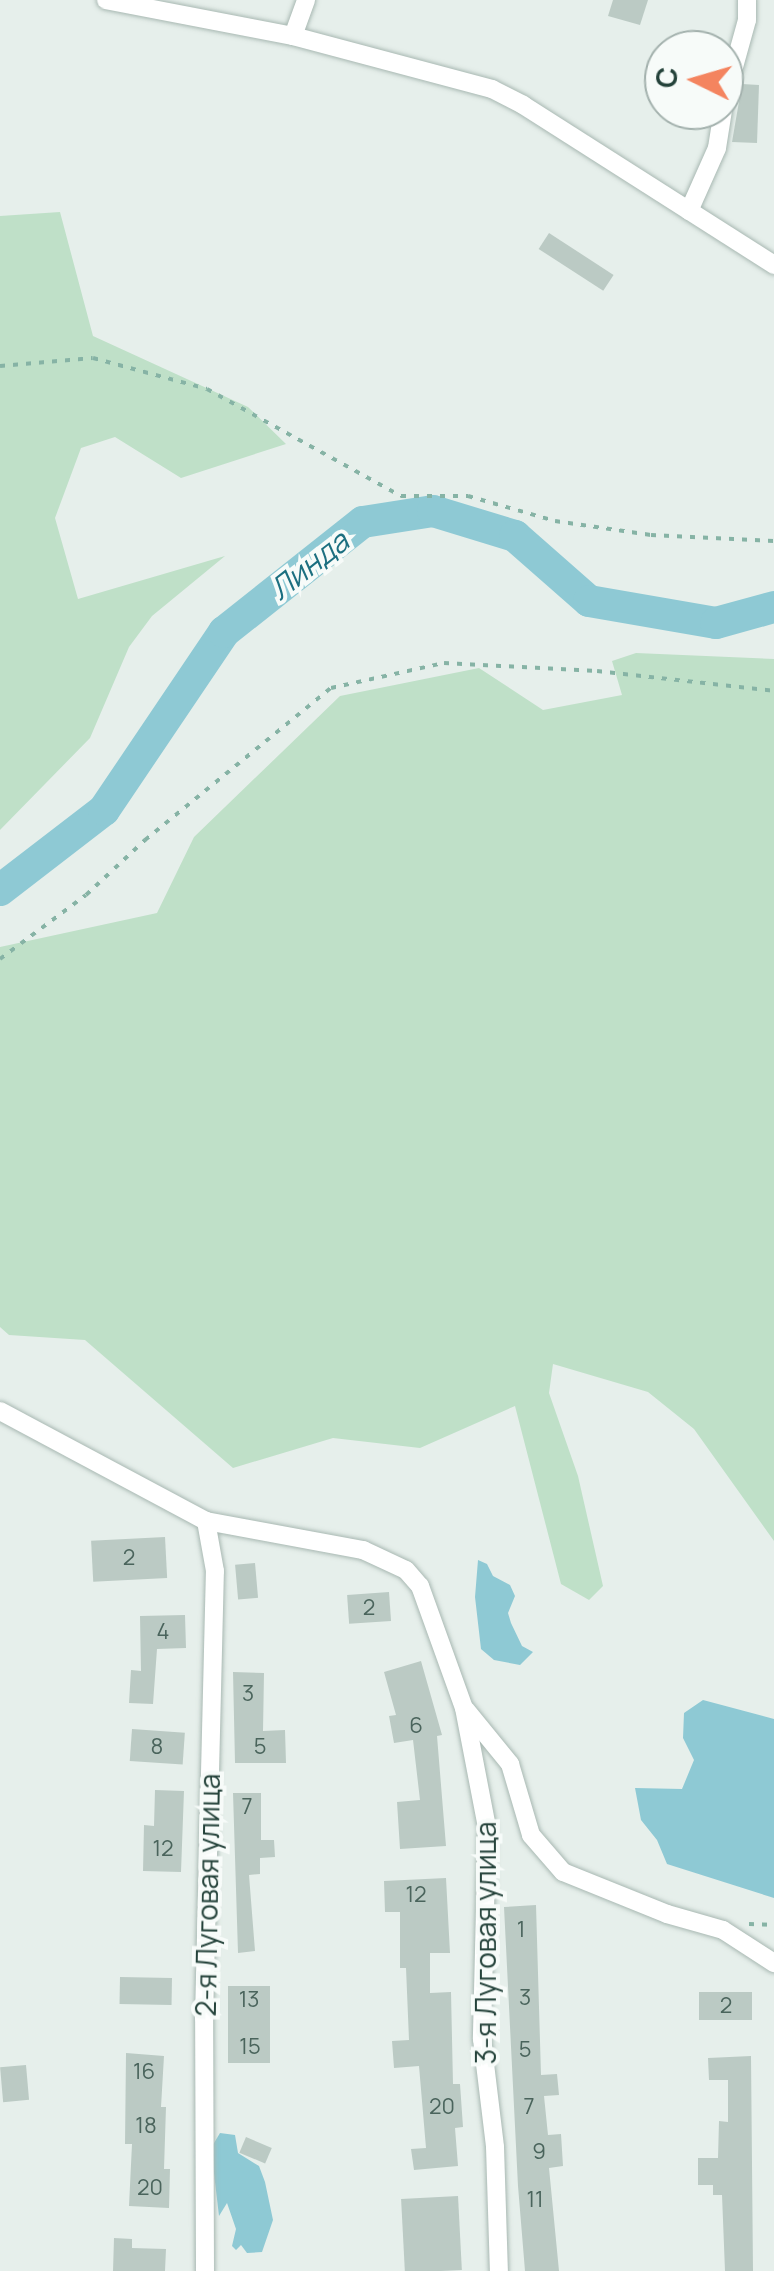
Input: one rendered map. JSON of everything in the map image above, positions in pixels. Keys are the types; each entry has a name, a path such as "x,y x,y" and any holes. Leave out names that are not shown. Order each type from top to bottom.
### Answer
{"street":[{"path":"293,36 306,0"},
{"path":"744,31 748,0"},
{"path":"115,1 293,36 492,89 774,265"},
{"path":"689,210 717,148 720,130"},
{"path":"0,1411 206,1521"},
{"name":"3-я Луговая улица","path":"206,1521 364,1550 406,1570 420,1586 464,1708 488,1828 482,2039 495,2148 499,2271"},
{"name":"2-я Луговая улица","path":"205,2271 204,2018 215,1571 206,1521"},
{"path":"464,1708 510,1764 531,1835 563,1872 667,1914 723,1930 768,1957"}],"path":[{"path":"0,366 92,358 207,389 401,496 468,496 554,521 651,535 774,541"},
{"path":"0,959 86,895 145,840 331,688 444,663 597,671 774,691"}],"green space":[{"path":"60,212 93,336 248,407 286,444 181,478 115,437 81,448 55,518 78,599 225,556 152,616 129,647 90,738 0,830 0,216"},
{"path":"636,653 774,659 774,1541 694,1429 648,1392 553,1364 549,1393 578,1476 603,1586 589,1600 561,1584 515,1406 420,1448 333,1438 233,1468 85,1340 9,1335 0,1327 0,947 157,913 194,837 340,696 479,668 543,710 622,695 612,661"}],"water":[{"path":"478,1560 487,1564 493,1576 510,1585 515,1596 508,1613 511,1623 522,1646 533,1652 520,1665 494,1660 481,1649 475,1597"},
{"path":"703,1700 774,1719 774,1898 667,1864 657,1840 641,1820 635,1788 682,1789 694,1760 683,1738 684,1713"},
{"path":"220,2133 235,2135 238,2153 259,2166 265,2182 273,2220 262,2252 247,2253 241,2245 236,2250 232,2246 236,2229 227,2203 219,2216 211,2148"}],"building":[{"path":"613,0 648,0 640,25 608,16"},
{"path":"744,84 759,85 757,143 732,142 734,130 744,130"},
{"path":"549,233 614,275 603,291 539,249"},
{"path":"165,1537 167,1578 93,1582 91,1541"},
{"path":"255,1563 258,1598 238,1600 235,1565"},
{"path":"389,1592 391,1621 349,1624 347,1595"},
{"path":"185,1615 186,1648 157,1649 153,1704 129,1703 131,1670 141,1671 140,1616"},
{"path":"421,1661 442,1735 437,1736 446,1846 400,1849 397,1802 420,1800 413,1740 394,1743 389,1716 396,1715 384,1672"},
{"path":"233,1672 264,1673 263,1731 285,1730 286,1763 235,1763"},
{"path":"132,1729 185,1733 183,1765 130,1761"},
{"path":"155,1790 184,1791 181,1872 143,1871 144,1825 154,1826"},
{"path":"233,1793 261,1793 261,1840 274,1840 275,1857 260,1858 260,1874 249,1875 255,1951 238,1953"},
{"path":"446,1878 450,1953 430,1953 430,1993 451,1992 453,2084 460,2084 463,2127 455,2128 458,2166 414,2170 411,2149 426,2148 419,2066 394,2068 392,2041 409,2040 406,1968 400,1968 400,1912 385,1912 384,1881"},
{"path":"536,1905 541,2075 557,2074 559,2095 544,2096 548,2135 561,2134 563,2166 549,2168 559,2271 525,2271 518,2186 504,1907"},
{"path":"120,1977 172,1978 172,2005 120,2004"},
{"path":"228,1986 270,1986 270,2063 228,2063"},
{"path":"699,1992 752,1992 752,2020 699,2020"},
{"path":"126,2053 164,2056 161,2107 166,2107 164,2169 170,2169 169,2208 129,2206 132,2144 125,2144"},
{"path":"751,2056 753,2271 725,2271 722,2195 713,2195 713,2185 698,2185 698,2158 718,2158 719,2121 728,2122 728,2080 709,2080 708,2058"},
{"path":"26,2065 29,2100 3,2102 0,2067"},
{"path":"246,2137 272,2148 265,2164 239,2153"},
{"path":"458,2196 462,2270 405,2271 401,2199"},
{"path":"114,2238 132,2239 132,2248 166,2249 165,2271 113,2271"}],"waterway":[{"name":"Линда","path":"0,890 104,810 224,632 363,522 433,511 515,536 589,601 716,623 774,607"}]}
